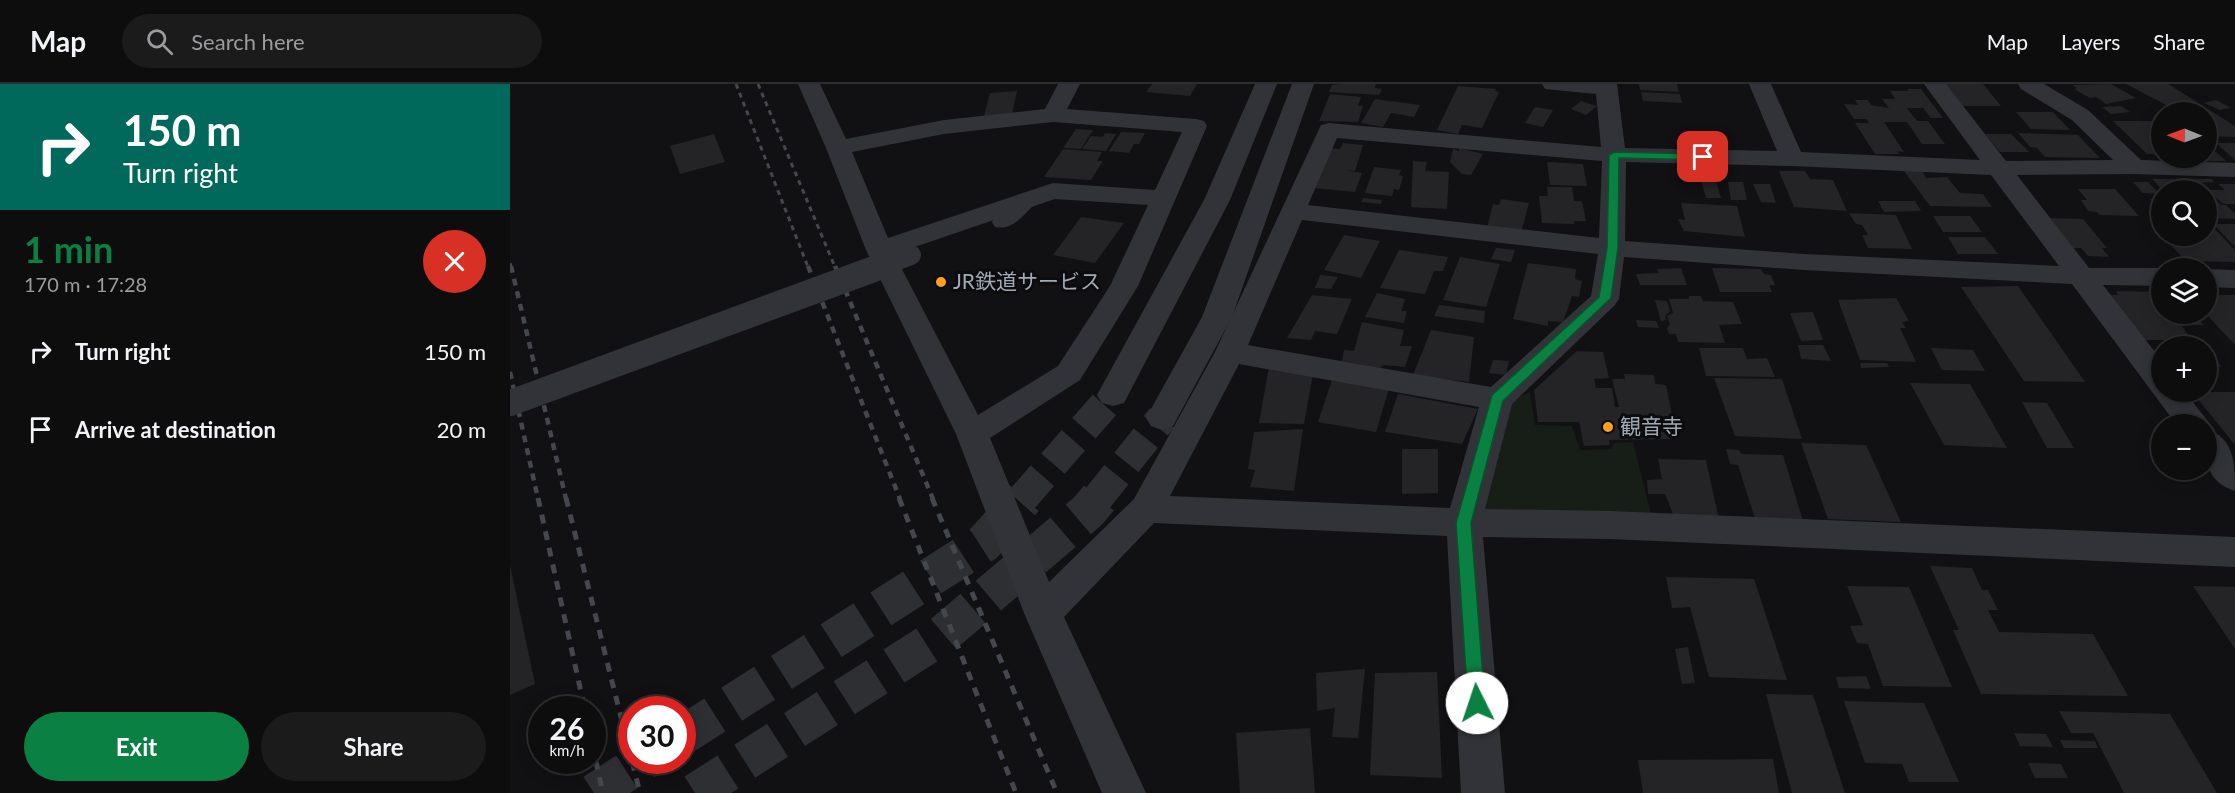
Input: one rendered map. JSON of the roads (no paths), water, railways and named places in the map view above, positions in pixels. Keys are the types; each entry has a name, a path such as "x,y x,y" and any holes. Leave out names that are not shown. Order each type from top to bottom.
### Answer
{"street":[{"path":"809,84 838,148 895,253 972,434 1043,613 1124,793"},
{"path":"1053,115 1069,84"},
{"path":"1113,395 1217,200 1266,84"},
{"path":"1162,418 1217,317 1303,84"},
{"path":"1483,793 1464,523 1497,399 1605,298 1612,248 1614,155 1606,86 1553,84"},
{"path":"1760,84 1792,159"},
{"path":"1935,84 2151,369"},
{"path":"2029,84 2080,115 2134,167"},
{"path":"838,148 944,127 1053,115 1196,126 1124,286 1069,373 972,434"},
{"path":"1043,613 1146,509 1230,352 1329,130 1614,155 1792,159 1999,168 2134,167 2235,170"},
{"path":"510,403 1053,191 1163,198"},
{"path":"1003,222 1029,199"},
{"path":"1294,211 1612,248 1804,262 2151,278"},
{"path":"2217,278 2235,279"},
{"path":"1230,352 1497,399"},
{"path":"2176,402 2186,414"},
{"path":"2217,455 2235,478"},
{"path":"1146,509 1464,523 1610,525 2235,552"}],"tunnel":[{"path":"1022,499 1113,395"},
{"path":"1097,499 1162,418"},
{"path":"696,727 984,543 1024,498"},
{"path":"695,793 941,636 1088,511 1099,498"},
{"path":"594,793 623,774"}],"railway":[{"path":"736,84 808,267"},
{"path":"758,84 835,267"},
{"path":"510,263 511,267"},
{"path":"511,266 566,499"},
{"path":"808,266 900,499"},
{"path":"835,266 933,499"},
{"path":"510,372 538,499"},
{"path":"538,498 582,696"},
{"path":"566,498 640,793"},
{"path":"899,498 1016,793"},
{"path":"932,498 1057,793"},
{"path":"599,774 603,793"}],"place":[{"name":"JR鉄道サービス","path":"941,282"},
{"name":"観音寺","path":"1608,427"}]}
